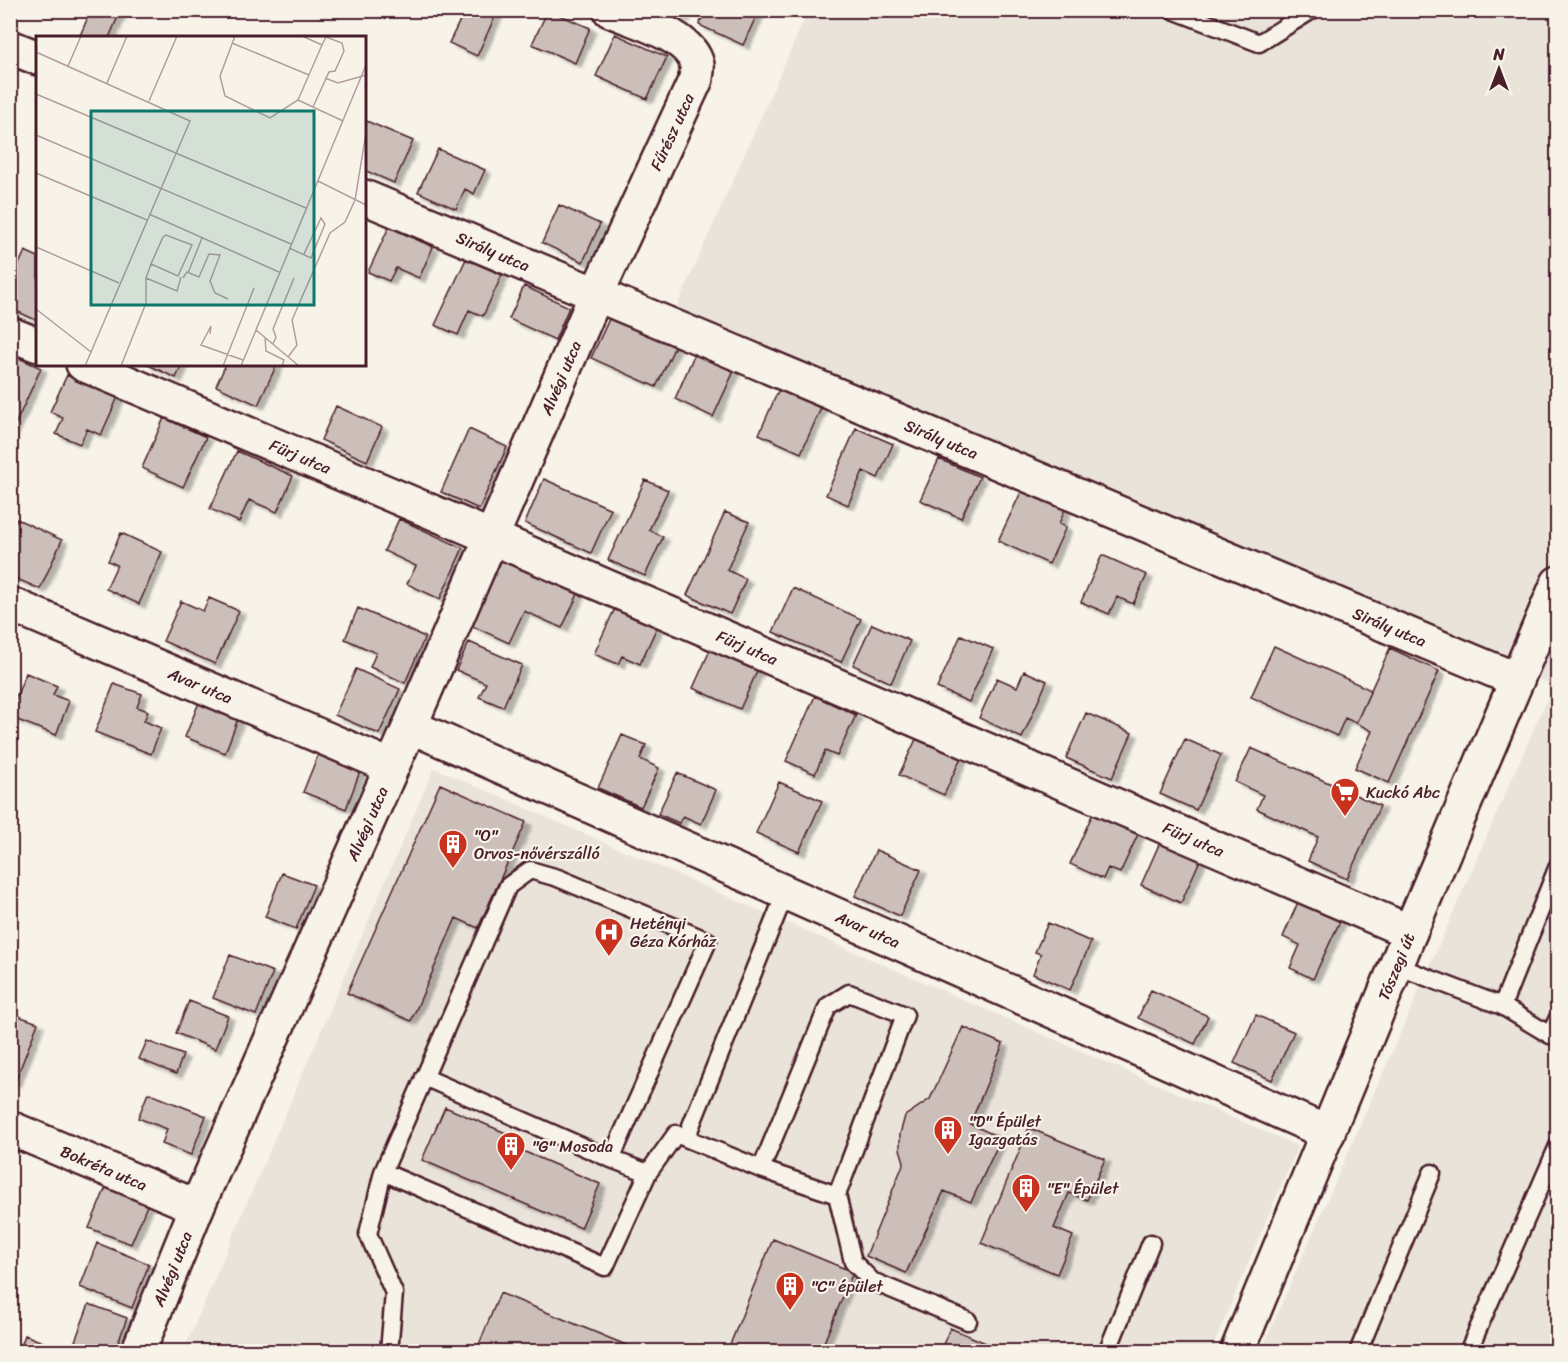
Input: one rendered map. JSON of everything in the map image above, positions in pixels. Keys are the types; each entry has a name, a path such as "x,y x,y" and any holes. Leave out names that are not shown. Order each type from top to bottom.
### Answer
{"street":[{"name":"Fűrész utca","path":"596,296 696,79 698,66 689,48 673,37 610,10"},
{"path":"10,46 36,57"},
{"name":"Sirály utca","path":"366,198 1517,680"},
{"name":"Alvégi utca","path":"138,1352 197,1207 390,766 410,726 596,296"},
{"path":"10,334 36,344"},
{"name":"Fürj utca","path":"88,366 1410,932"},
{"name":"Tószegi út","path":"1238,1352 1410,932 1557,583"},
{"name":"Avar utca","path":"10,604 390,766"},
{"name":"Avar utca","path":"410,726 1328,1133"},
{"name":"Bokréta utca","path":"10,1128 197,1207"}],"lane":[{"path":"1173,10 1259,43 1312,10"},
{"path":"1502,1006 1557,866"},
{"path":"389,1352 394,1293 368,1234 383,1172 508,886 530,870 558,878 708,941 611,1159"},
{"path":"686,1138 785,894"},
{"path":"1397,966 1502,1006 1550,1035 1557,1018"},
{"path":"761,1169 828,1006 849,993 905,1015 837,1195 853,1262 872,1281 968,1321"},
{"path":"424,1077 648,1173"},
{"path":"383,1172 605,1267 648,1173 676,1134 761,1169 837,1195"},
{"path":"1468,1352 1557,1146"},
{"path":"1358,1352 1432,1173"},
{"path":"1107,1352 1151,1244"}],"shaded area":[{"path":"808,11 1557,11 1557,1351 1261,1351 1553,685 666,331"},
{"name":"Hetényi Géza Kórház","path":"434,768 1298,1146 1211,1351 183,1352"}],"building":[{"path":"91,10 112,10 119,14 110,36 80,36"},
{"path":"455,10 498,10 477,56 449,43 463,14"},
{"path":"548,10 590,28 575,63 532,44"},
{"path":"667,10 686,10 683,18"},
{"path":"706,10 759,10 743,45 699,25"},
{"path":"615,34 667,57 647,99 596,76"},
{"path":"366,121 413,141 394,183 366,171"},
{"path":"438,149 485,170 474,194 465,189 456,209 418,192"},
{"path":"559,205 600,224 583,262 542,243"},
{"path":"389,227 433,247 419,278 396,268 389,281 368,272"},
{"path":"25,251 36,256 36,320 10,308 10,274 14,275"},
{"path":"466,259 502,275 483,316 469,310 458,335 435,325"},
{"path":"524,286 569,307 555,340 509,319"},
{"path":"610,317 675,346 656,387 591,358"},
{"path":"695,353 734,371 713,417 675,399"},
{"path":"10,354 41,368 10,436"},
{"path":"150,366 181,366 176,378"},
{"path":"225,366 276,366 258,405 216,386"},
{"path":"67,375 118,397 101,435 87,429 80,444 56,434 63,418 50,412"},
{"path":"779,389 821,408 801,453 759,434"},
{"path":"336,406 382,427 367,461 321,440"},
{"path":"164,418 206,437 183,487 142,468"},
{"path":"856,428 893,444 878,478 863,471 848,505 826,495"},
{"path":"469,429 507,447 479,509 441,492"},
{"path":"237,451 293,476 277,512 249,500 239,522 210,509"},
{"path":"939,459 980,477 961,518 920,500"},
{"path":"544,479 611,509 591,553 525,523"},
{"path":"645,480 668,490 649,530 663,537 645,576 608,560"},
{"path":"1022,490 1065,509 1059,524 1066,527 1049,564 998,541"},
{"path":"725,512 749,522 727,570 746,579 730,614 687,595"},
{"path":"17,519 62,540 40,589 10,576 10,533"},
{"path":"399,519 463,548 440,599 407,584 416,566 384,551"},
{"path":"121,533 162,552 139,604 106,589 117,565 108,561"},
{"path":"1102,555 1147,575 1133,604 1117,597 1109,614 1081,602"},
{"path":"502,559 578,594 562,628 524,611 509,643 472,626"},
{"path":"793,588 861,619 841,662 773,632"},
{"path":"209,598 239,611 215,664 163,641 181,601 203,611"},
{"path":"358,608 425,637 405,683 370,667 376,653 345,639"},
{"path":"615,608 657,627 640,664 622,656 618,664 594,654"},
{"path":"872,624 910,641 891,683 853,665"},
{"path":"961,635 993,649 969,702 937,688"},
{"path":"469,642 522,665 503,707 479,697 486,683 456,670"},
{"path":"1274,646 1371,690 1356,723 1345,718 1337,736 1251,697"},
{"path":"711,648 758,669 740,709 693,688"},
{"path":"1390,648 1439,671 1389,783 1355,768 1372,731 1356,723"},
{"path":"356,669 400,689 379,734 335,715"},
{"path":"1024,671 1047,681 1022,738 979,718 997,678 1017,687"},
{"path":"26,673 57,686 53,695 69,701 56,735 10,717"},
{"path":"114,684 142,694 137,707 148,711 144,721 161,728 151,754 95,732"},
{"path":"815,696 856,715 837,756 825,751 815,774 786,761"},
{"path":"200,700 239,716 225,753 185,737"},
{"path":"1086,713 1132,733 1112,778 1066,758"},
{"path":"919,733 963,753 944,795 899,775"},
{"path":"622,735 646,745 640,759 659,768 641,807 598,788"},
{"path":"1185,739 1221,755 1196,810 1160,794"},
{"path":"1251,748 1380,806 1347,879 1308,861 1318,837 1257,809 1263,795 1235,782"},
{"path":"320,750 362,766 346,809 303,792"},
{"path":"677,773 716,790 701,824 683,816 679,823 658,814"},
{"path":"779,782 822,801 799,852 756,833"},
{"name":"\"O\" Orvos-nővérszálló","path":"440,784 526,822 478,928 456,918 411,1021 347,993"},
{"path":"1094,811 1139,832 1120,873 1108,868 1103,879 1070,864"},
{"path":"1161,840 1201,858 1181,903 1141,885"},
{"path":"876,850 921,870 900,916 855,896"},
{"path":"282,873 314,885 296,929 265,917"},
{"path":"1298,902 1340,921 1313,979 1290,968 1300,945 1283,937"},
{"path":"1048,923 1091,942 1070,990 1033,974 1041,954 1035,952"},
{"path":"230,955 273,972 256,1015 213,998"},
{"path":"1151,990 1208,1016 1195,1044 1138,1018"},
{"path":"189,1001 228,1016 215,1049 176,1033"},
{"path":"10,1013 38,1023 15,1082 10,1080"},
{"path":"1256,1015 1294,1032 1272,1080 1234,1063"},
{"name":"\"D\" Épület Igazgatás","path":"963,1027 1003,1044 970,1124 1001,1138 971,1202 944,1191 906,1273 866,1256 904,1162 900,1149 900,1134 905,1116 930,1099"},
{"path":"147,1041 183,1055 176,1074 139,1059"},
{"path":"148,1093 206,1116 191,1155 162,1144 167,1129 138,1118"},
{"name":"\"G\" Mosoda","path":"445,1107 515,1137 511,1146 600,1184 581,1228 422,1160"},
{"name":"\"E\" Épület","path":"1029,1128 1105,1159 1087,1200 1069,1193 1054,1228 1073,1236 1057,1274 981,1243"},
{"path":"106,1187 148,1203 131,1244 89,1228"},
{"name":"\"C\" épület","path":"773,1239 853,1272 820,1352 727,1352"},
{"path":"97,1243 149,1264 132,1308 80,1287"},
{"path":"500,1293 643,1352 476,1352"},
{"path":"89,1304 127,1318 115,1352 101,1352 75,1341"},
{"path":"950,1328 1007,1352 940,1352"},
{"path":"25,1335 67,1352 19,1352"}],"place":[{"name":"Kuckó Abc","path":"1345,818"},
{"name":"\"O\" Orvos-nővérszálló","path":"453,870"},
{"name":"Hetényi Géza Kórház","path":"609,958"},
{"name":"\"D\" Épület Igazgatás","path":"948,1156"},
{"name":"\"G\" Mosoda","path":"511,1172"},
{"name":"\"E\" Épület","path":"1026,1214"},
{"name":"\"C\" épület","path":"790,1312"}]}
